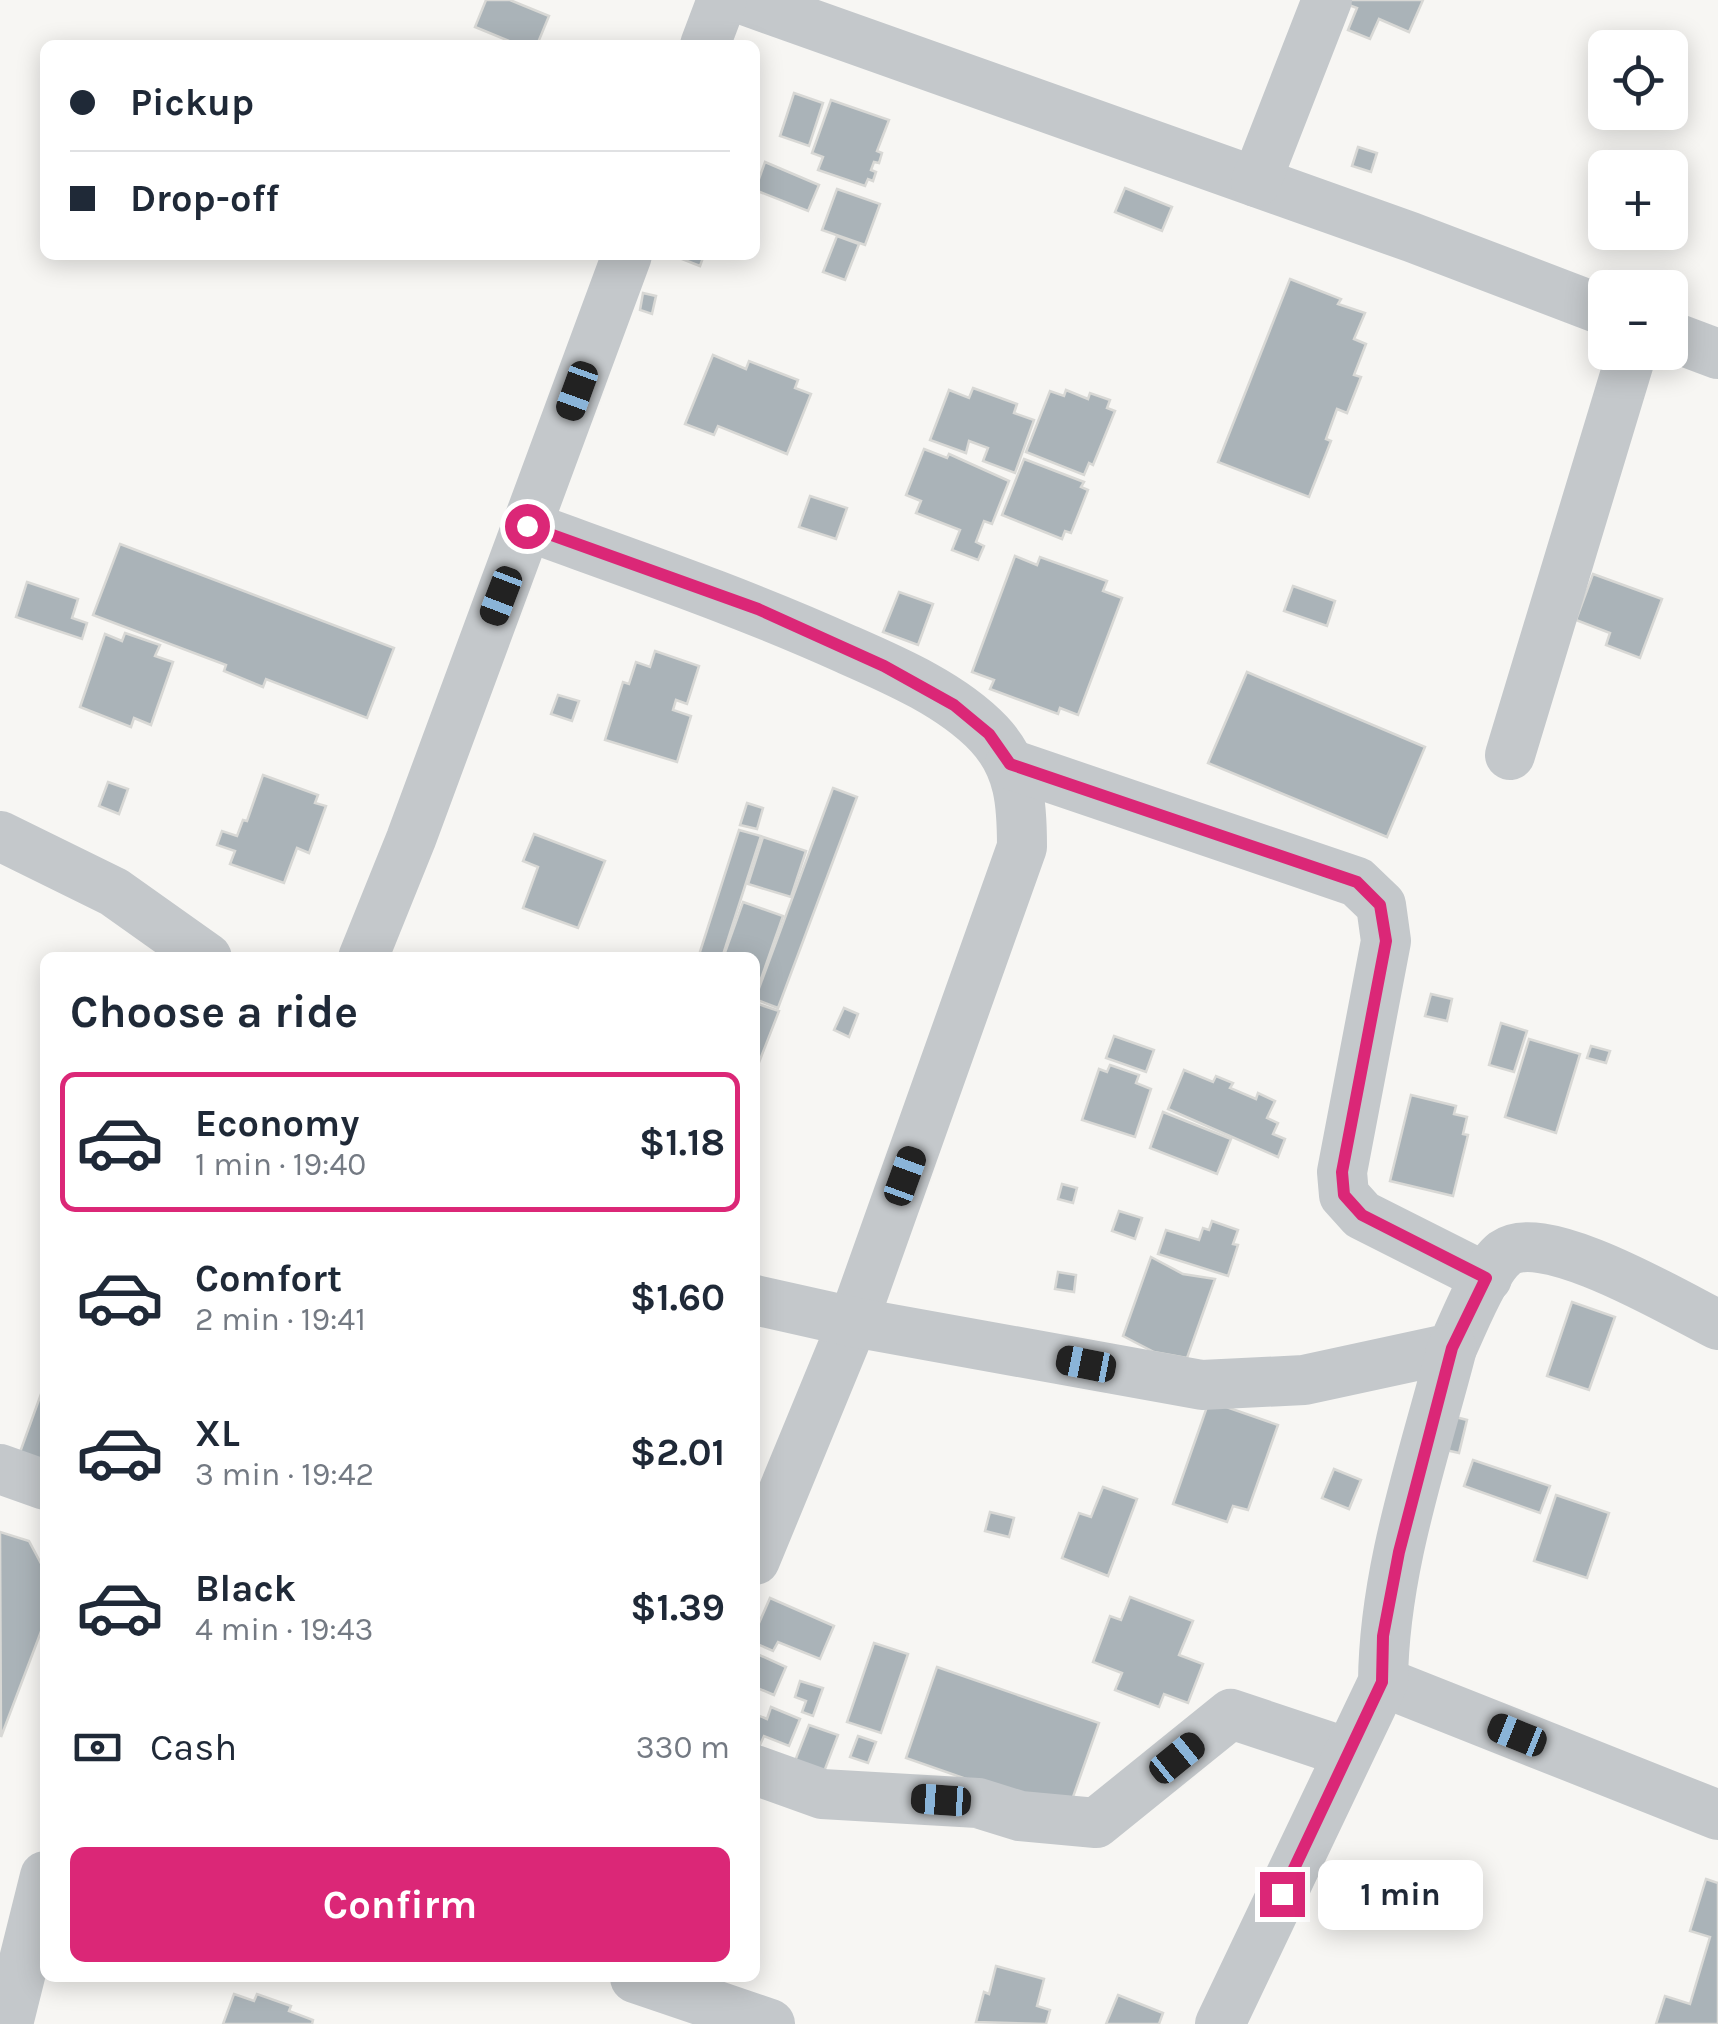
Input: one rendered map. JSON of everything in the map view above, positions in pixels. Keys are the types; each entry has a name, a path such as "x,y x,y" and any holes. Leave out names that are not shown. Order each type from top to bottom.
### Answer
{"street":[{"path":"707,40 722,0"},
{"path":"744,0 1588,305"},
{"path":"1256,182 1327,0"},
{"path":"365,952 626,260"},
{"path":"1688,343 1718,354"},
{"path":"1510,755 1627,370"},
{"path":"527,526 758,609 884,666 954,705 989,734 1010,764 1022,801 1022,847 853,1322 760,1548"},
{"path":"1010,764 1357,882 1380,905 1386,941 1342,1172 1344,1195 1362,1215 1486,1278"},
{"path":"0,836 114,892 199,952"},
{"path":"1220,2024 1382,1682 1390,1586 1452,1348 1486,1278 1505,1253 1524,1246 1543,1246 1619,1274 1718,1325"},
{"path":"760,1301 1202,1386 1304,1380 1452,1348"},
{"path":"0,1469 40,1484"},
{"path":"1382,1682 1718,1815"},
{"path":"760,1772 822,1794 978,1803 1020,1816 1096,1824 1231,1714 1348,1753"},
{"path":"8,2024 40,1896"},
{"path":"647,1982 770,2024"}],"building":[{"path":"486,0 510,0 549,16 539,40 507,40 475,27"},
{"path":"1348,0 1423,0 1409,32 1379,19 1370,39 1348,30 1357,8 1346,4"},
{"path":"794,93 823,103 809,146 780,136"},
{"path":"831,100 889,120 877,151 882,153 879,163 874,162 871,170 876,172 873,181 868,179 865,186 818,170 823,157 812,153"},
{"path":"1358,147 1377,153 1371,172 1352,166"},
{"path":"765,162 819,185 808,211 760,192"},
{"path":"1125,188 1172,207 1162,231 1115,212"},
{"path":"837,189 880,204 865,245 822,230"},
{"path":"837,236 859,244 845,280 823,272"},
{"path":"1290,279 1365,313 1354,339 1366,344 1354,375 1361,377 1347,413 1337,409 1326,439 1331,441 1309,497 1218,462"},
{"path":"643,293 656,296 652,314 640,310"},
{"path":"713,355 746,369 749,361 798,380 795,388 811,394 787,454 718,426 714,435 685,424"},
{"path":"973,388 1017,404 1014,413 1034,420 1015,473 983,461 988,448 969,441 966,453 930,440 949,390 969,398"},
{"path":"1066,390 1088,399 1090,393 1110,400 1107,408 1115,411 1093,465 1089,463 1084,475 1026,452 1050,391 1064,396"},
{"path":"924,449 947,458 949,454 1009,481 992,524 984,521 976,542 984,546 978,560 952,550 960,530 916,513 921,501 906,495"},
{"path":"1024,459 1084,482 1081,487 1088,490 1071,533 1065,531 1062,539 1002,515"},
{"path":"810,496 847,508 836,539 799,527"},
{"path":"120,544 394,648 367,718 266,679 263,687 224,671 226,665 93,615"},
{"path":"1015,556 1037,565 1040,557 1107,581 1103,591 1122,598 1078,715 1060,708 1058,714 990,689 994,680 972,672"},
{"path":"1593,574 1662,599 1640,658 1606,645 1610,633 1576,620"},
{"path":"27,582 78,599 72,618 87,623 82,639 16,617"},
{"path":"1293,586 1335,601 1327,626 1284,611"},
{"path":"899,592 933,604 918,645 883,632"},
{"path":"125,633 160,645 155,656 173,662 151,725 134,718 131,727 80,707 105,634 122,641"},
{"path":"655,651 699,666 687,704 676,700 673,710 691,716 677,762 605,740 623,682 629,684 636,662 650,667"},
{"path":"1247,672 1425,747 1387,837 1208,763"},
{"path":"558,695 579,701 572,721 551,714"},
{"path":"263,775 318,795 315,803 326,806 309,853 297,848 284,883 230,864 235,851 217,845 222,831 237,836 243,820 247,821"},
{"path":"108,782 128,789 119,814 99,806"},
{"path":"833,788 857,797 778,1008 760,1001 760,985"},
{"path":"747,803 763,808 757,829 740,825"},
{"path":"739,830 761,836 724,952 700,952"},
{"path":"534,834 605,861 578,928 523,908 538,867 523,861"},
{"path":"763,837 806,851 791,897 748,884"},
{"path":"743,902 783,916 760,982 760,952 725,952"},
{"path":"1431,994 1452,999 1447,1021 1425,1016"},
{"path":"760,1005 779,1011 760,1060"},
{"path":"844,1008 858,1014 849,1037 834,1030"},
{"path":"1501,1023 1527,1031 1514,1072 1489,1065"},
{"path":"1114,1036 1154,1050 1146,1072 1106,1058"},
{"path":"1529,1039 1580,1054 1556,1133 1505,1117"},
{"path":"1591,1046 1610,1051 1606,1063 1587,1058"},
{"path":"1110,1065 1139,1075 1136,1083 1151,1089 1135,1137 1082,1120 1099,1069 1107,1072"},
{"path":"1184,1070 1213,1082 1216,1076 1233,1083 1230,1088 1256,1099 1258,1093 1275,1101 1267,1118 1278,1123 1273,1134 1285,1139 1278,1157 1168,1109"},
{"path":"1411,1095 1456,1106 1454,1114 1467,1117 1463,1134 1468,1135 1453,1196 1390,1181"},
{"path":"1163,1112 1231,1139 1217,1174 1150,1148"},
{"path":"1062,1184 1077,1188 1073,1203 1058,1199"},
{"path":"1119,1211 1142,1218 1135,1239 1112,1231"},
{"path":"1212,1221 1238,1230 1233,1244 1238,1245 1228,1276 1158,1254 1166,1230 1199,1240 1203,1228 1209,1230"},
{"path":"1151,1257 1183,1274 1215,1279 1187,1358 1154,1352 1123,1336"},
{"path":"1058,1272 1076,1275 1074,1292 1055,1289"},
{"path":"1572,1302 1615,1317 1589,1390 1547,1376"},
{"path":"40,1397 40,1469 19,1455"},
{"path":"1209,1401 1278,1425 1248,1510 1233,1506 1227,1522 1173,1504"},
{"path":"1444,1414 1467,1420 1459,1453 1437,1448"},
{"path":"1473,1460 1550,1486 1540,1513 1464,1486"},
{"path":"1334,1469 1361,1480 1349,1509 1322,1498"},
{"path":"1103,1487 1137,1499 1108,1576 1062,1558 1079,1513 1091,1517"},
{"path":"1556,1495 1609,1513 1587,1578 1534,1561"},
{"path":"990,1512 1014,1518 1009,1537 985,1531"},
{"path":"0,1532 29,1541 40,1562 40,1634 1,1737"},
{"path":"1130,1597 1193,1621 1179,1655 1203,1664 1188,1703 1164,1694 1159,1707 1115,1690 1122,1673 1093,1662 1110,1616 1121,1620"},
{"path":"770,1598 834,1626 820,1659 778,1642 773,1651 760,1645 760,1621"},
{"path":"874,1643 908,1654 881,1733 847,1722"},
{"path":"760,1655 786,1667 774,1695 760,1689"},
{"path":"937,1667 1099,1723 1067,1814 906,1758"},
{"path":"800,1681 823,1688 813,1716 802,1712 806,1701 795,1697"},
{"path":"771,1707 800,1719 789,1746 764,1736 760,1745 760,1716 767,1719"},
{"path":"809,1725 838,1735 822,1777 793,1766"},
{"path":"858,1736 876,1742 868,1763 850,1757"},
{"path":"1706,1879 1718,1883 1718,2024 1656,2024 1665,1996 1690,2004 1710,1937 1690,1931"},
{"path":"996,1966 1044,1979 1037,2006 1050,2010 1046,2024 976,2022"},
{"path":"234,1994 254,2001 257,1994 291,2006 289,2011 313,2020 312,2024 223,2024"},
{"path":"1118,1995 1163,2013 1159,2024 1106,2024"}],"route":[{"path":"527,526 758,609 884,666 954,705 989,734 1010,764 1357,882 1380,905 1386,941 1342,1172 1344,1195 1362,1215 1486,1278 1452,1348 1390,1586 1382,1682 1282,1894"}]}
